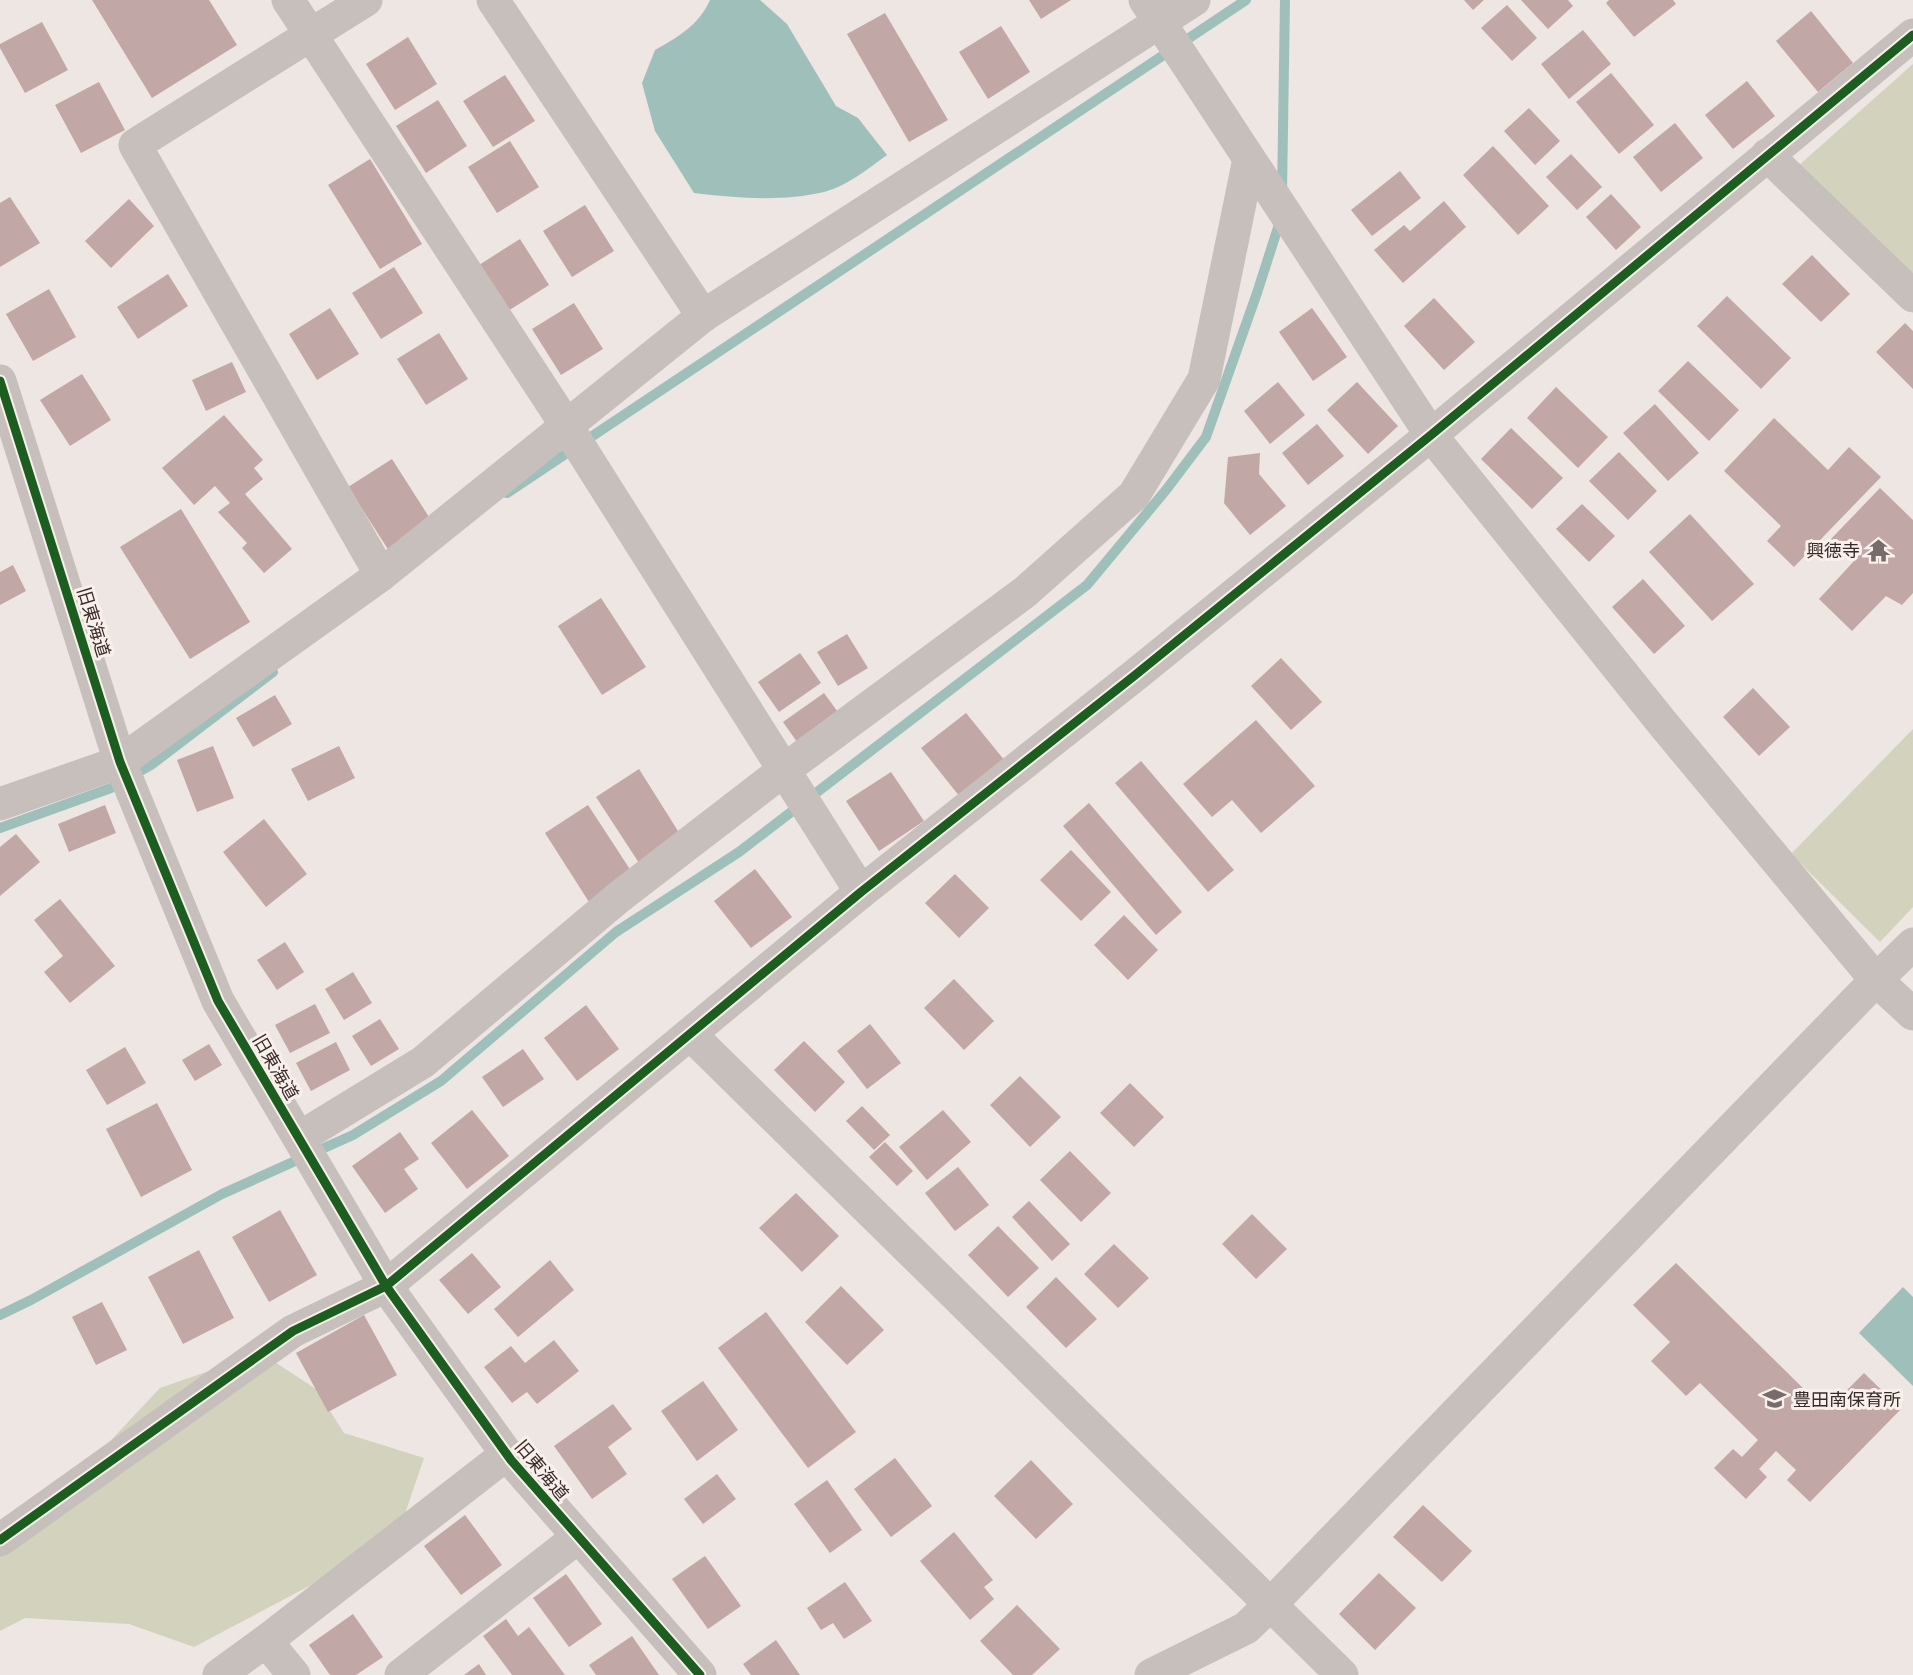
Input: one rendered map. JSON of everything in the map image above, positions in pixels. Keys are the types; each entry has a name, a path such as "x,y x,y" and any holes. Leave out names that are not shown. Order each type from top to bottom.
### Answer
{"street":[{"path":"288,0 566,425 861,892"},
{"path":"366,0 135,145 381,575"},
{"path":"493,0 703,316"},
{"path":"0,804 120,762 381,575 703,316 1152,11 1194,0"},
{"path":"1152,11 1431,435 1664,724 1876,980 1913,1014"},
{"path":"0,1540 292,1331 386,1286 861,892 1134,676 1431,435 1913,35"},
{"path":"1767,154 1913,296"},
{"path":"299,1138 423,1062 619,897 784,770 1025,592 1134,495 1204,379 1249,159"},
{"name":"旧東海道","path":"0,381 120,762 218,1001 386,1286 507,1454 700,1675"},
{"path":"1151,1675 1246,1628 1270,1605 1913,944"},
{"path":"690,1034 1342,1675"},
{"path":"219,1675 507,1454"},
{"path":"401,1675 579,1537"},
{"path":"266,1641 294,1675"}],"green space":[{"path":"1913,64 1913,296 1788,175"},
{"path":"1913,729 1913,907 1880,942 1791,854"},
{"path":"261,1353 316,1389 344,1433 424,1458 396,1540 194,1647 129,1624 25,1618 0,1631 0,1544 51,1504 160,1388"}],"water":[{"path":"710,0 760,0 787,24 836,106 858,118 887,155 849,181 824,192 775,198 743,198 694,193 655,131 642,83 655,50 680,35 694,23"},
{"path":"1903,1287 1913,1297 1913,1386 1859,1333"}],"building":[{"path":"92,0 209,0 237,45 152,98"},
{"path":"1029,0 1071,0 1041,19"},
{"path":"1464,0 1484,0 1473,10"},
{"path":"1521,0 1568,0 1573,6 1548,29"},
{"path":"1609,0 1673,0 1676,4 1634,37 1606,3"},
{"path":"1507,5 1537,38 1512,61 1481,28"},
{"path":"1811,11 1853,63 1818,92 1776,41"},
{"path":"885,13 948,120 909,142 847,34"},
{"path":"42,22 68,70 25,93 0,48 0,44"},
{"path":"1001,26 1030,72 988,99 959,52"},
{"path":"1583,30 1611,64 1569,99 1541,64"},
{"path":"408,37 437,84 395,110 366,64"},
{"path":"1611,73 1654,125 1619,154 1576,102"},
{"path":"505,75 535,121 493,147 463,101"},
{"path":"1747,81 1775,116 1733,149 1705,115"},
{"path":"99,82 125,130 81,153 55,105"},
{"path":"438,100 467,146 426,173 396,126"},
{"path":"1529,108 1560,141 1535,165 1504,131"},
{"path":"1675,123 1703,158 1661,192 1633,157"},
{"path":"510,141 539,187 497,213 468,167"},
{"path":"1493,146 1549,206 1518,235 1463,175"},
{"path":"1571,154 1602,187 1577,210 1546,177"},
{"path":"370,159 422,244 380,269 328,185"},
{"path":"1400,171 1421,198 1372,236 1351,210"},
{"path":"1611,194 1641,227 1616,250 1586,217"},
{"path":"10,197 40,243 0,267 0,203"},
{"path":"129,199 154,226 111,268 85,241"},
{"path":"1444,201 1466,227 1403,283 1374,250 1404,225 1410,231"},
{"path":"585,205 614,251 572,277 543,231"},
{"path":"520,239 549,285 508,311 479,265"},
{"path":"1812,255 1850,294 1821,322 1782,284"},
{"path":"394,267 423,313 381,339 352,293"},
{"path":"168,274 188,306 138,339 117,307"},
{"path":"49,289 76,337 33,361 6,314"},
{"path":"1727,296 1791,358 1761,389 1697,326"},
{"path":"1434,298 1475,342 1444,370 1404,326"},
{"path":"574,303 603,349 561,375 532,329"},
{"path":"330,308 359,354 317,380 289,334"},
{"path":"1312,308 1347,357 1313,381 1279,332"},
{"path":"1905,323 1913,331 1913,389 1876,352"},
{"path":"439,333 468,379 426,405 397,359"},
{"path":"1688,361 1739,410 1709,441 1658,391"},
{"path":"232,362 246,392 206,411 192,380"},
{"path":"82,374 111,420 70,446 40,400"},
{"path":"1278,382 1305,415 1270,444 1244,411"},
{"path":"1357,382 1398,426 1368,454 1327,410"},
{"path":"1556,387 1608,437 1578,468 1527,418"},
{"path":"1655,404 1699,453 1668,481 1623,433"},
{"path":"224,415 263,460 254,468 263,479 245,494 292,549 264,573 242,548 247,543 218,512 230,503 215,486 194,505 162,468"},
{"path":"1774,418 1828,470 1849,447 1881,477 1794,567 1767,541 1781,526 1724,471"},
{"path":"1317,424 1344,456 1308,485 1282,453"},
{"path":"1511,428 1563,478 1532,509 1481,459"},
{"path":"1619,452 1657,491 1628,520 1589,481"},
{"path":"1260,453 1259,474 1286,506 1250,535 1224,503 1228,457"},
{"path":"392,459 436,528 393,557 348,487"},
{"name":"興徳寺","path":"1880,488 1913,520 1913,593 1902,605 1886,596 1852,631 1819,599 1854,561 1831,539"},
{"path":"1582,504 1615,536 1589,562 1556,529"},
{"path":"181,509 250,622 190,659 120,547"},
{"path":"1690,514 1754,584 1712,621 1649,552"},
{"path":"13,565 26,591 0,605 0,572"},
{"path":"1643,579 1685,626 1654,654 1612,607"},
{"path":"601,598 646,667 602,695 558,626"},
{"path":"847,634 868,668 838,686 817,652"},
{"path":"800,653 821,683 779,712 758,682"},
{"path":"1281,658 1322,702 1291,730 1251,686"},
{"path":"1753,688 1790,727 1759,756 1723,717"},
{"path":"824,693 843,719 802,749 783,722"},
{"path":"275,695 292,724 253,747 236,718"},
{"path":"966,713 1005,761 960,797 921,748"},
{"path":"1256,720 1315,786 1261,833 1232,800 1212,817 1183,784"},
{"path":"213,746 234,798 197,812 177,760"},
{"path":"339,746 355,778 308,801 291,769"},
{"path":"1141,761 1234,870 1208,892 1115,783"},
{"path":"639,769 683,839 641,866 596,797"},
{"path":"891,772 924,821 879,851 846,801"},
{"path":"1089,803 1182,912 1156,935 1063,826"},
{"path":"105,805 116,833 69,852 58,824"},
{"path":"588,805 633,874 589,902 545,833"},
{"path":"264,819 307,874 266,907 223,852"},
{"path":"16,834 40,862 0,896 0,847"},
{"path":"1071,850 1111,892 1081,921 1040,880"},
{"path":"755,869 792,917 751,948 714,901"},
{"path":"955,874 989,908 959,938 925,903"},
{"path":"60,899 115,966 70,1003 44,972 63,956 34,920"},
{"path":"1124,915 1158,950 1128,980 1094,945"},
{"path":"285,942 304,972 277,990 257,960"},
{"path":"353,972 372,1003 344,1020 325,989"},
{"path":"954,979 994,1021 964,1050 924,1008"},
{"path":"315,1004 330,1033 290,1053 275,1025"},
{"path":"586,1005 619,1049 577,1081 544,1038"},
{"path":"380,1019 399,1049 371,1066 352,1036"},
{"path":"870,1024 901,1063 867,1089 837,1051"},
{"path":"804,1041 845,1082 815,1112 774,1070"},
{"path":"336,1042 350,1070 311,1091 296,1063"},
{"path":"209,1044 222,1065 195,1081 182,1060"},
{"path":"125,1047 146,1083 107,1105 86,1070"},
{"path":"523,1049 544,1079 503,1107 482,1077"},
{"path":"1020,1076 1061,1117 1030,1147 990,1105"},
{"path":"1130,1083 1164,1117 1134,1147 1100,1113"},
{"path":"157,1103 192,1170 141,1197 106,1129"},
{"path":"862,1106 890,1135 874,1150 846,1121"},
{"path":"472,1110 509,1156 467,1189 431,1143"},
{"path":"943,1110 971,1142 927,1180 899,1147"},
{"path":"400,1132 419,1159 404,1169 418,1189 385,1213 352,1166"},
{"path":"885,1142 913,1171 897,1186 869,1157"},
{"path":"1070,1151 1111,1193 1081,1222 1040,1180"},
{"path":"958,1167 989,1205 955,1231 925,1193"},
{"path":"796,1193 839,1236 802,1272 759,1228"},
{"path":"1029,1201 1070,1244 1052,1261 1012,1217"},
{"path":"280,1210 317,1275 269,1302 232,1237"},
{"path":"1252,1214 1287,1249 1256,1279 1222,1244"},
{"path":"998,1226 1039,1268 1008,1297 968,1255"},
{"path":"1114,1244 1149,1278 1118,1308 1084,1274"},
{"path":"199,1250 234,1318 183,1344 148,1277"},
{"path":"472,1253 501,1287 468,1314 439,1280"},
{"path":"550,1260 574,1290 518,1337 494,1309"},
{"path":"1676,1263 1810,1395 1840,1397 1864,1373 1901,1409 1810,1502 1787,1480 1796,1470 1776,1451 1759,1469 1767,1477 1746,1499 1714,1468 1733,1449 1742,1457 1758,1440 1700,1383 1686,1396 1651,1361 1670,1342 1633,1305"},
{"path":"1056,1277 1097,1319 1066,1348 1026,1307"},
{"path":"841,1286 884,1330 847,1365 805,1322"},
{"path":"102,1302 127,1350 96,1365 72,1317"},
{"path":"766,1312 856,1432 808,1468 718,1348"},
{"path":"364,1315 397,1375 328,1412 296,1353"},
{"path":"554,1340 579,1371 537,1404 527,1392 512,1403 484,1367 511,1346 525,1363"},
{"path":"703,1381 738,1430 697,1461 661,1411"},
{"path":"613,1404 632,1429 608,1447 627,1474 592,1499 554,1446"},
{"path":"895,1458 932,1506 891,1537 854,1489"},
{"path":"1031,1460 1073,1504 1036,1539 994,1496"},
{"path":"717,1474 736,1499 703,1524 684,1499"},
{"path":"827,1480 862,1530 830,1553 794,1504"},
{"path":"1423,1505 1472,1551 1442,1582 1393,1537"},
{"path":"465,1515 502,1565 461,1595 424,1546"},
{"path":"954,1532 993,1580 984,1587 994,1599 970,1620 920,1561"},
{"path":"705,1556 741,1606 708,1629 672,1579"},
{"path":"1379,1573 1416,1608 1375,1650 1339,1614"},
{"path":"566,1574 602,1624 569,1647 533,1598"},
{"path":"845,1582 872,1621 844,1639 833,1623 821,1630 807,1608"},
{"path":"1017,1605 1060,1649 1032,1675 1013,1675 980,1641"},
{"path":"353,1614 383,1657 356,1675 330,1675 309,1645"},
{"path":"506,1619 518,1636 529,1627 565,1675 512,1675 483,1636"},
{"path":"632,1636 659,1675 596,1675 589,1665"},
{"path":"776,1640 800,1675 751,1675 743,1664"},
{"path":"479,1664 486,1675 464,1675"}],"waterway":[{"path":"507,493 1246,0"},
{"path":"1282,193 1285,0"},
{"path":"0,1315 222,1194 353,1135 441,1081 616,932 739,852 1087,585 1166,490 1206,437 1281,218"},
{"path":"0,828 111,788 151,765 273,672"}],"cycle path":[{"path":"0,1540 293,1331 386,1286 861,892 1134,676 1431,435 1913,35"},
{"path":"0,381 120,762 218,1001 386,1286 511,1460 700,1675"}],"place":[{"name":"興徳寺","path":"1878,550"},
{"name":"豊田南保育所","path":"1775,1399"}]}
